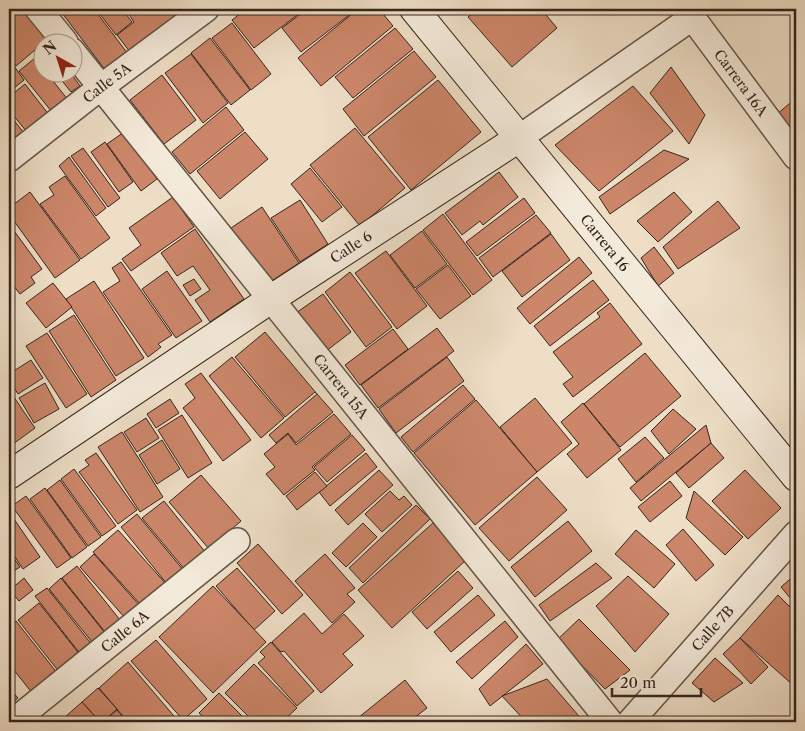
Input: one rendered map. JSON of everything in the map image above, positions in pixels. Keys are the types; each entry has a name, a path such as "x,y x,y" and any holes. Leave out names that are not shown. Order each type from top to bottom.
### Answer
{"street":[{"path":"38,9 57,32"},
{"name":"Calle 5A","path":"9,159 101,87 206,9"},
{"name":"Carrera 16","path":"414,9 796,477"},
{"name":"Calle 6","path":"9,475 271,299 519,138 689,13"},
{"name":"Carrera 16A","path":"689,13 796,157"},
{"name":"Carrera 15A","path":"82,63 610,722"},
{"name":"Calle 7B","path":"630,722 796,534"},
{"name":"Calle 6A","path":"13,722 238,541"}],"building":[{"path":"9,9 35,9 54,32 32,32 32,52 16,66 9,57"},
{"path":"59,9 94,9 128,54 106,71 82,39 82,32 76,32"},
{"path":"96,9 122,9 132,22 116,35"},
{"path":"134,9 169,9 176,17 130,52 117,35 134,22 128,13"},
{"path":"246,9 305,9 254,48 232,20"},
{"path":"307,9 357,9 301,52 282,28"},
{"path":"358,9 379,9 393,26 321,86 298,58"},
{"path":"478,9 541,9 557,28 512,67 468,17"},
{"path":"232,23 271,74 251,90 212,38"},
{"path":"395,28 413,49 353,98 335,77"},
{"path":"210,38 250,90 231,105 191,53"},
{"path":"414,51 436,77 364,136 343,109"},
{"path":"191,54 228,103 203,123 165,73"},
{"path":"9,59 24,80 9,92"},
{"path":"32,60 32,82 54,82 72,105 56,117 19,71"},
{"path":"671,67 705,115 689,144 650,93"},
{"path":"162,75 196,120 164,144 130,100"},
{"path":"438,80 481,132 411,190 368,137"},
{"path":"63,82 77,82 80,86 71,92"},
{"path":"25,84 53,120 31,137 9,110 9,97"},
{"path":"633,86 673,131 599,191 555,145"},
{"path":"796,98 796,141 776,115"},
{"path":"226,107 244,130 190,174 172,152"},
{"path":"9,114 27,137 9,152"},
{"path":"355,128 405,188 360,226 310,165"},
{"path":"124,132 157,179 141,191 107,144"},
{"path":"245,132 268,159 220,199 197,171"},
{"path":"105,142 133,182 119,192 91,152"},
{"path":"83,148 120,198 108,207 71,156"},
{"path":"664,150 689,159 610,214 599,197"},
{"path":"69,157 106,208 96,216 59,166"},
{"path":"310,168 342,207 322,222 291,184"},
{"path":"499,172 518,197 483,225 480,221 462,235 445,213"},
{"path":"65,176 110,238 81,259 40,204 54,195 49,187"},
{"path":"30,192 80,260 55,278 9,214 9,208"},
{"path":"674,192 692,212 658,242 637,221"},
{"path":"173,197 194,227 131,271 122,259 141,245 129,228"},
{"path":"524,198 535,213 477,256 466,242"},
{"path":"300,200 328,244 300,262 271,218"},
{"path":"718,201 740,228 678,269 663,247"},
{"path":"262,207 299,263 267,284 231,228"},
{"path":"443,214 492,280 473,295 423,230"},
{"path":"536,215 551,233 493,277 479,258"},
{"path":"9,224 42,269 31,277 35,283 20,294 9,280"},
{"path":"195,229 244,299 210,322 195,300 210,290 193,266 177,276 161,253"},
{"path":"422,231 447,264 415,288 390,255"},
{"path":"551,234 570,260 522,297 502,271"},
{"path":"654,247 674,273 658,286 641,258"},
{"path":"386,251 427,306 397,329 355,273"},
{"path":"579,257 592,273 530,324 517,308"},
{"path":"121,262 172,335 158,344 161,347 148,357 103,292 120,281 112,268"},
{"path":"448,265 471,296 440,319 416,289"},
{"path":"167,271 202,321 176,338 142,289"},
{"path":"350,272 392,327 366,347 325,292"},
{"path":"194,279 201,289 190,296 183,285"},
{"path":"593,280 609,300 550,346 534,326"},
{"path":"94,281 144,358 116,376 66,299"},
{"path":"53,283 72,307 46,328 26,303"},
{"path":"323,294 351,332 326,351 296,313"},
{"path":"610,303 642,344 573,397 563,384 573,377 553,352 600,317 597,313"},
{"path":"74,315 116,380 91,397 49,331"},
{"path":"437,328 454,351 378,408 361,385"},
{"path":"393,329 408,349 360,385 345,365"},
{"path":"265,332 317,394 315,392 285,417 235,357"},
{"path":"47,333 87,394 66,408 26,346"},
{"path":"645,353 681,396 620,447 584,404"},
{"path":"232,357 284,418 261,438 209,376"},
{"path":"447,357 464,381 396,433 379,409"},
{"path":"31,360 43,378 18,394 9,379 9,374"},
{"path":"201,373 251,440 223,461 183,408 195,398 185,384"},
{"path":"45,383 59,409 34,423 19,398"},
{"path":"463,385 475,399 413,452 401,437"},
{"path":"9,390 35,428 9,447"},
{"path":"317,394 333,412 296,443 288,433 276,443 269,435"},
{"path":"535,398 572,443 537,472 500,427"},
{"path":"170,399 179,413 156,428 147,414"},
{"path":"476,400 537,472 475,525 414,453"},
{"path":"583,403 621,450 587,478 567,454 579,444 561,422"},
{"path":"673,409 696,429 669,454 651,431"},
{"path":"334,414 351,434 312,467 315,470 284,495 266,474 275,467 264,454 288,434 296,445"},
{"path":"182,415 212,463 188,478 158,430"},
{"path":"146,418 159,438 137,452 124,432"},
{"path":"706,425 711,443 641,501 630,488"},
{"path":"122,432 163,497 140,512 98,447"},
{"path":"352,435 365,450 327,482 314,467"},
{"path":"645,437 664,458 636,482 618,459"},
{"path":"162,440 180,469 157,484 139,455"},
{"path":"711,443 724,458 689,488 676,473"},
{"path":"96,453 137,510 118,524 79,472 89,465 85,460"},
{"path":"366,453 377,467 330,506 319,492"},
{"path":"74,469 116,526 102,536 61,479"},
{"path":"379,470 393,485 348,525 335,510"},
{"path":"745,470 781,508 748,539 712,501"},
{"path":"315,472 327,486 297,510 286,496"},
{"path":"201,475 241,521 209,549 169,502"},
{"path":"537,477 567,510 509,561 479,528"},
{"path":"60,480 101,537 88,546 47,490"},
{"path":"670,481 682,496 650,522 638,507"},
{"path":"45,488 87,547 72,558 30,499"},
{"path":"390,491 399,500 404,496 412,505 382,532 365,514"},
{"path":"694,491 743,537 725,555 686,518"},
{"path":"26,496 71,558 57,568 12,506"},
{"path":"164,501 206,553 185,570 142,518"},
{"path":"416,505 430,519 363,583 349,568"},
{"path":"137,514 184,571 167,584 121,527"},
{"path":"14,519 40,557 23,569 9,548 9,523"},
{"path":"568,521 592,551 535,597 511,567"},
{"path":"363,523 377,537 346,567 332,553"},
{"path":"433,523 466,560 392,628 358,590"},
{"path":"683,529 714,565 696,581 666,545"},
{"path":"118,530 166,584 141,605 93,552"},
{"path":"636,530 675,564 654,588 615,554"},
{"path":"258,544 303,595 282,614 237,563"},
{"path":"9,551 20,567 9,574"},
{"path":"94,554 140,606 126,619 80,567"},
{"path":"325,554 355,588 347,594 355,602 332,623 295,581"},
{"path":"596,563 612,578 550,621 539,605"},
{"path":"77,566 124,625 109,637 62,578"},
{"path":"237,568 275,611 254,630 216,586"},
{"path":"458,571 473,588 427,629 412,612"},
{"path":"796,574 796,605 781,587"},
{"path":"628,576 669,614 635,652 596,606"},
{"path":"24,578 33,590 19,601 10,590"},
{"path":"61,578 109,638 97,648 49,589"},
{"path":"213,586 266,642 213,693 159,637"},
{"path":"47,588 93,646 81,655 35,596"},
{"path":"478,595 495,615 451,652 434,632"},
{"path":"778,595 796,613 796,683 794,686 740,638"},
{"path":"39,603 81,656 60,673 18,620"},
{"path":"304,613 322,634 344,614 364,636 343,654 353,665 321,693 284,651 281,652 272,642"},
{"path":"579,619 630,670 605,689 557,640"},
{"path":"16,621 58,674 33,694 9,664 9,627"},
{"path":"505,621 518,637 472,679 456,662"},
{"path":"740,638 768,667 751,684 723,654"},
{"path":"156,640 207,699 183,720 131,661"},
{"path":"271,642 314,691 297,706 258,663 265,657 260,652"},
{"path":"526,644 543,664 490,706 479,689"},
{"path":"715,658 743,683 714,702 692,683"},
{"path":"128,662 179,722 128,722 99,688"},
{"path":"254,664 297,708 282,722 254,722 225,693"},
{"path":"547,679 584,722 526,722 502,696"},
{"path":"405,680 427,708 409,722 353,722"},
{"path":"9,688 18,698 9,706"},
{"path":"98,688 117,709 107,718 111,722 100,722 82,702"},
{"path":"219,693 248,722 209,722 199,713"},
{"path":"82,702 100,722 69,722 65,717"},
{"path":"117,710 127,722 116,722 110,716"}]}
